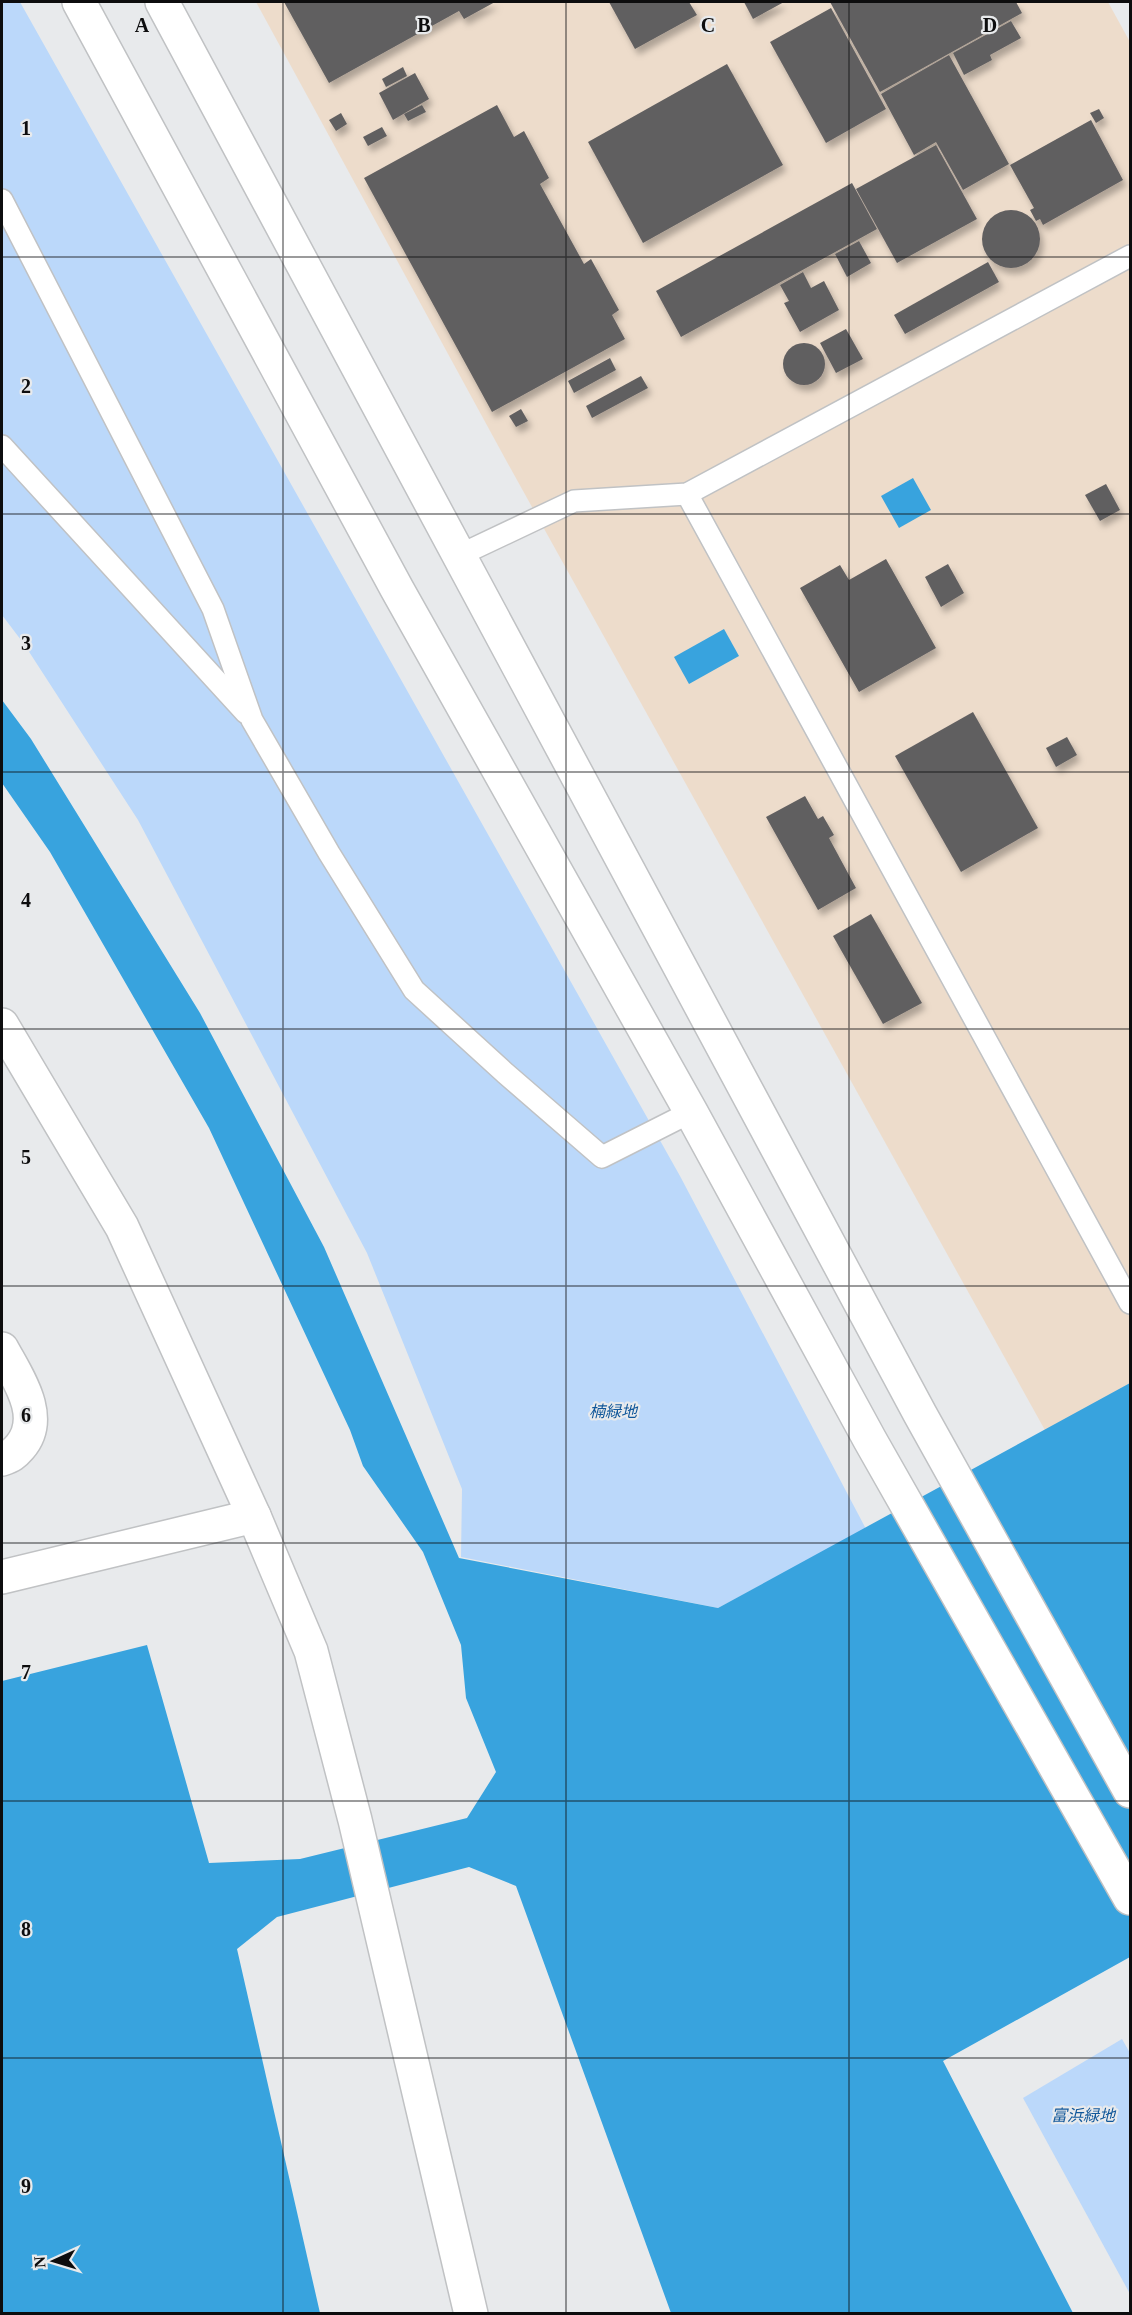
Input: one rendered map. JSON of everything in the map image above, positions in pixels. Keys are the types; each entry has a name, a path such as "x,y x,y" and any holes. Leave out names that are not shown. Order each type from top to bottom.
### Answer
{"street":[{"path":"162,2 920,1414 1131,1791"},
{"path":"92,6 397,589 691,1112 870,1440 1131,1898"},
{"path":"2,1025 122,1227 254,1516 312,1652 355,1820 471,2313"},
{"path":"2,1349 24,1390 31,1411 28,1437 12,1456 2,1459"},
{"path":"2,1577 254,1516"}],"lane":[{"path":"2,200 213,609 252,720 329,853 414,990 602,1157 691,1112"},
{"path":"460,555 574,501 687,494 1131,256"},
{"path":"2,446 252,720"},
{"path":"687,494 1131,1304"}],"shaded area":[{"path":"256,2 1108,2 1130,42 1130,1385 1046,1432 507,462"}],"green space":[{"name":"楠緑地","path":"2,2 20,2 680,1176 866,1529 718,1608 461,1557 462,1489 367,1253 138,820 24,644 2,615"},
{"name":"富浜緑地","path":"1122,2039 1130,2053 1130,2294 1023,2098"}],"water":[{"path":"913,478 931,510 899,528 881,496"},
{"path":"724,629 739,656 689,684 674,657"},
{"path":"2,700 31,739 200,1013 324,1247 459,1558 718,1608 1130,1383 1130,1957 943,2061 1073,2313 671,2313 516,1886 469,1867 277,1917 237,1949 320,2313 2,2313 2,1681 147,1645 209,1863 300,1859 467,1818 496,1772 466,1698 461,1645 423,1552 363,1466 350,1430 209,1128 50,852 2,783"}],"building":[{"path":"284,2 495,2 464,19 459,11 329,83"},
{"path":"609,2 689,2 697,15 635,49"},
{"path":"744,2 784,2 753,19"},
{"path":"830,2 1016,2 1022,13 880,92"},
{"path":"831,8 886,109 826,143 770,42"},
{"path":"1011,21 1021,38 990,55 992,60 964,75 953,53"},
{"path":"949,55 1009,164 963,190 936,142 914,155 881,94"},
{"path":"727,64 783,165 643,243 588,142"},
{"path":"403,67 407,76 386,87 382,79"},
{"path":"415,73 429,99 393,120 379,93"},
{"path":"422,105 426,112 408,121 404,114"},
{"path":"497,105 514,137 524,131 549,178 540,184 584,264 591,259 619,310 612,315 625,339 492,412 364,178"},
{"path":"1099,109 1104,118 1096,123 1090,113"},
{"path":"341,113 347,124 336,131 329,120"},
{"path":"1091,120 1123,180 1043,225 1040,219 1036,221 1030,210 1034,208 1010,165"},
{"path":"382,127 387,136 368,146 363,137"},
{"path":"936,145 977,219 897,263 856,189"},
{"path":"852,183 877,229 681,337 656,291"},
{"path":"1011,210 1022,212 1035,223 1040,239 1038,250 1027,263 1011,268 1000,266 987,255 982,239 984,228 995,215"},
{"path":"859,241 871,263 847,277 835,254"},
{"path":"988,262 999,282 905,334 894,315"},
{"path":"803,272 811,288 824,281 839,310 800,332 784,303 789,301 780,285"},
{"path":"846,329 863,359 836,373 820,343"},
{"path":"804,343 819,349 825,364 819,379 804,385 789,379 783,364 789,349"},
{"path":"610,358 616,370 574,393 568,381"},
{"path":"641,376 648,388 592,418 586,406"},
{"path":"521,409 528,421 516,427 509,416"},
{"path":"1106,484 1120,510 1100,521 1085,495"},
{"path":"886,559 936,648 859,692 800,588 840,565 849,580"},
{"path":"948,564 964,593 941,607 925,577"},
{"path":"973,712 1038,828 961,872 895,756"},
{"path":"1067,737 1077,755 1056,767 1046,748"},
{"path":"805,796 818,819 823,816 834,835 829,838 856,888 818,910 766,817"},
{"path":"871,914 922,1003 883,1024 833,936"}]}
